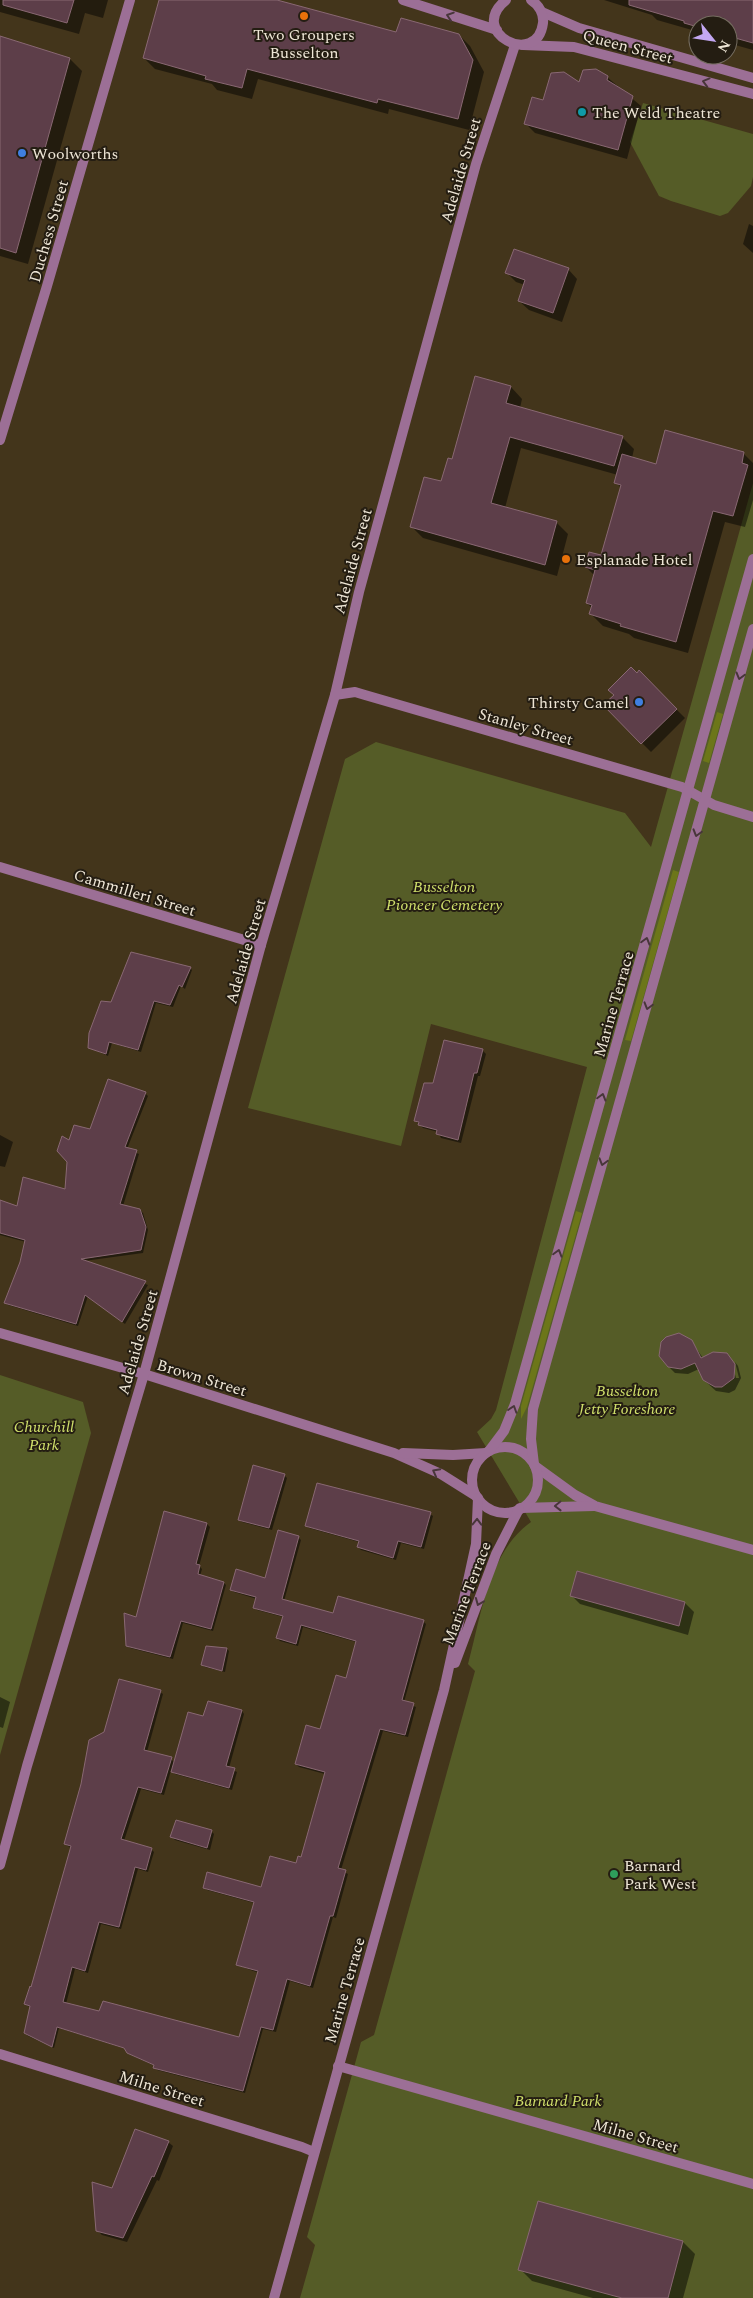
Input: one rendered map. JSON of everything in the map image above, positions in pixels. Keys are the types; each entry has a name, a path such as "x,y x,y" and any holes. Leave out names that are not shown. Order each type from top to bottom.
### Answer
{"street":[{"name":"Duchess Street","path":"0,440 48,286 130,0"},
{"path":"402,0 497,30"},
{"path":"504,0 497,10 495,18 497,30 504,40 519,45 534,40 540,34 544,20 542,12 531,0"},
{"name":"Queen Street","path":"542,12 579,28 753,78"},
{"name":"Queen Street","path":"519,45 574,47 753,94"},
{"name":"Adelaide Street","path":"0,1865 33,1747 144,1374 261,945 335,696 359,592 476,164 519,45"},
{"name":"Marine Terrace","path":"487,1452 504,1431 515,1404 753,559"},
{"name":"Marine Terrace","path":"534,1465 531,1439 533,1409 753,629"},
{"name":"Stanley Street","path":"335,696 355,692 671,784 714,805 753,817"},
{"name":"Cammilleri Street","path":"0,867 261,945"},
{"name":"Brown Street","path":"0,1333 144,1374 394,1453 441,1474 477,1497"},
{"path":"520,1509 531,1499 537,1486 538,1476 534,1465 528,1456 509,1447 498,1447 487,1452 474,1468 472,1477 477,1497 484,1505 501,1512 520,1509 595,1506"},
{"name":"Brown Street","path":"394,1453 453,1455 487,1452"},
{"path":"534,1465 567,1490 595,1506 753,1550"},
{"name":"Marine Terrace","path":"274,2298 444,1690 476,1544 477,1497"},
{"name":"Marine Terrace","path":"444,1690 483,1594 496,1554 520,1509"},
{"name":"Milne Street","path":"0,2054 314,2152"},
{"name":"Milne Street","path":"338,2066 753,2184"}],"green space":[{"path":"643,103 753,134 753,177 751,186 728,213 720,216 659,196 630,142"},
{"path":"753,483 753,2298 300,2298 315,2245 307,2237 361,2042 374,2035 475,1671 468,1664 482,1606 488,1587 505,1550 516,1535 531,1522 477,1432 491,1419 496,1410 587,1067 431,1024 401,1146 248,1108 345,759 376,742 625,813 651,847"},
{"path":"717,712 723,714 709,763 703,761"},
{"path":"673,870 679,872 631,1041 625,1040"},
{"path":"576,1211 582,1213 527,1407 521,1419 521,1406"},
{"name":"Churchill Park","path":"0,1375 83,1402 91,1433 0,1755"}],"building":[{"path":"3,0 74,0 67,23 3,5"},
{"path":"159,0 277,0 396,32 401,18 459,34 473,60 458,119 378,99 377,103 247,69 242,88 205,79 206,76 143,58"},
{"path":"629,0 753,0 753,43 738,39 738,15 688,15 688,24 684,23 684,21 629,5"},
{"name":"Woolworths","path":"0,36 70,58 16,253 0,248"},
{"path":"596,69 608,76 607,80 633,96 618,150 524,124 532,97 543,100 551,73 564,72 579,82 583,70"},
{"path":"514,249 569,268 553,313 518,301 525,280 505,273"},
{"path":"475,376 511,386 506,403 623,436 614,466 510,437 491,503 557,521 545,565 410,527 424,477 441,481 448,458 452,459"},
{"path":"665,430 744,452 742,463 748,465 733,516 713,511 676,642 620,626 621,624 589,614 592,605 586,603 595,570 585,567 589,552 601,555 621,485 614,483 622,454 656,464"},
{"name":"Thirsty Camel","path":"631,667 637,673 639,670 677,709 641,744 603,705 614,695 608,690"},
{"path":"131,952 191,967 182,987 179,985 170,1005 154,1001 138,1050 109,1042 106,1054 88,1048 89,1033 101,1001 111,1002"},
{"path":"444,1040 483,1049 477,1073 474,1073 458,1140 436,1134 437,1130 418,1125 419,1122 414,1121 424,1083 433,1083"},
{"path":"108,1079 146,1092 125,1147 137,1150 120,1204 140,1209 146,1227 141,1250 81,1259 146,1281 122,1322 85,1295 76,1324 4,1303 20,1262 25,1240 0,1233 0,1200 17,1206 23,1177 65,1189 67,1162 57,1151 62,1136 69,1140 74,1125 90,1129"},
{"path":"679,1333 692,1340 701,1358 713,1352 727,1353 735,1364 734,1378 722,1387 715,1387 703,1380 695,1363 681,1369 668,1367 659,1356 661,1342 666,1337"},
{"path":"253,1465 285,1474 269,1528 238,1520"},
{"path":"317,1483 431,1512 421,1547 398,1541 393,1558 357,1547 359,1541 305,1526"},
{"path":"164,1511 207,1523 196,1564 200,1565 198,1574 224,1582 211,1629 181,1621 170,1657 126,1646 124,1613 136,1617"},
{"path":"278,1530 299,1536 282,1599 333,1613 338,1596 424,1620 402,1700 414,1703 405,1735 380,1729 338,1868 346,1870 333,1916 330,1916 310,1986 287,1979 273,2030 261,2027 243,2091 153,2068 154,2065 127,2053 124,2048 57,2027 52,2047 24,2033 30,2006 24,2004 31,1987 71,1846 64,1844 81,1784 89,1740 104,1732 119,1679 161,1690 144,1750 172,1757 161,1793 138,1787 121,1839 152,1848 146,1870 135,1867 119,1927 99,1922 85,1971 72,1967 63,2002 99,2011 103,2001 239,2037 258,1971 236,1965 254,1902 203,1888 207,1872 261,1887 270,1856 296,1863 298,1856 301,1857 325,1772 295,1764 306,1725 320,1729 336,1675 346,1678 356,1641 301,1625 296,1644 276,1638 283,1616 253,1608 256,1597 230,1590 236,1569 265,1578"},
{"path":"577,1571 685,1602 679,1626 570,1596"},
{"path":"206,1646 227,1648 222,1671 201,1665"},
{"path":"208,1701 242,1710 226,1766 235,1768 229,1788 171,1772 188,1712 203,1716"},
{"path":"176,1820 212,1830 207,1848 170,1837"},
{"path":"135,2129 169,2141 154,2177 152,2176 123,2238 96,2231 92,2182 112,2188"},
{"path":"538,2201 683,2241 668,2298 622,2298 518,2270"}],"place":[{"name":"Two Groupers Busselton","path":"304,16"},
{"name":"The Weld Theatre","path":"582,112"},
{"name":"Woolworths","path":"22,153"},
{"name":"Esplanade Hotel","path":"566,559"},
{"name":"Thirsty Camel","path":"639,702"},
{"name":"Barnard Park West","path":"614,1874"}],"park label":[{"name":"Busselton Pioneer Cemetery","path":"444,895"},
{"name":"Busselton Jetty Foreshore","path":"627,1399"},
{"name":"Barnard Park","path":"558,2100"}]}
